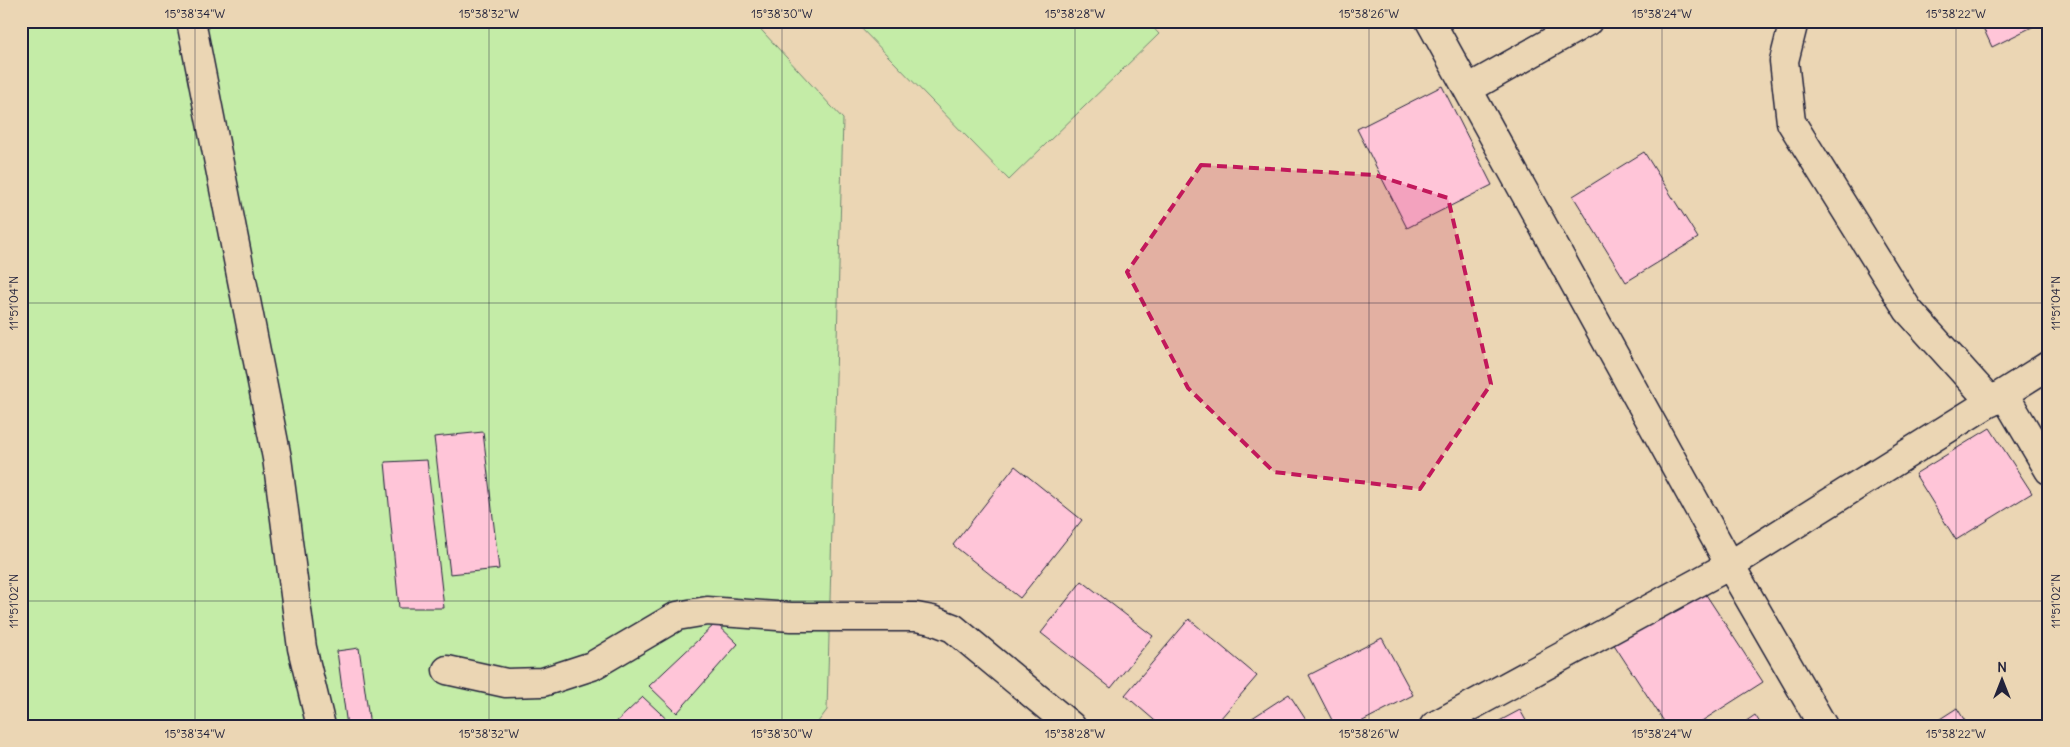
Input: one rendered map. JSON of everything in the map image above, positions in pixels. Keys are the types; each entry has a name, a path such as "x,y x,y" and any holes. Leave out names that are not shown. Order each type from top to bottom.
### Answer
{"street":[{"path":"191,21 277,458 302,648 321,726"},
{"path":"1430,21 1730,565 1822,726"},
{"path":"1468,90 1588,21"},
{"path":"1794,21 1784,61 1791,122 1908,310 1998,398 2049,470"},
{"path":"1434,726 1730,565 2049,366"},
{"path":"448,670 506,683 542,682 592,666 677,616 707,611 791,617 916,617 932,620 953,628 1071,726"}],"highlighted area":[{"path":"1201,165 1375,175 1448,198 1491,384 1420,489 1274,472 1188,388 1127,272"}],"green space":[{"path":"21,21 753,21 843,119 827,710 815,726 21,726"},
{"path":"854,21 1147,21 1159,34 1009,180"}],"building":[{"path":"1980,21 2044,21 1992,47"},
{"path":"1442,86 1492,185 1407,228 1357,129"},
{"path":"1644,152 1698,238 1626,282 1573,196"},
{"path":"1990,428 2032,493 1956,540 1915,474"},
{"path":"483,432 499,569 450,574 434,437"},
{"path":"427,460 444,608 399,608 385,462"},
{"path":"1015,466 1082,520 1020,598 953,545"},
{"path":"1082,581 1153,636 1111,688 1041,633"},
{"path":"1701,587 1763,682 1694,726 1667,726 1613,643"},
{"path":"1189,619 1257,676 1214,726 1161,726 1125,695"},
{"path":"716,623 738,644 677,713 649,686"},
{"path":"1382,638 1413,695 1353,726 1335,726 1309,675"},
{"path":"359,648 370,726 347,726 337,651"},
{"path":"1289,694 1310,726 1240,726"},
{"path":"643,697 674,726 612,726"},
{"path":"1957,708 1968,726 1929,726"},
{"path":"1520,710 1529,726 1490,726"},
{"path":"1755,715 1762,726 1739,726"}]}
